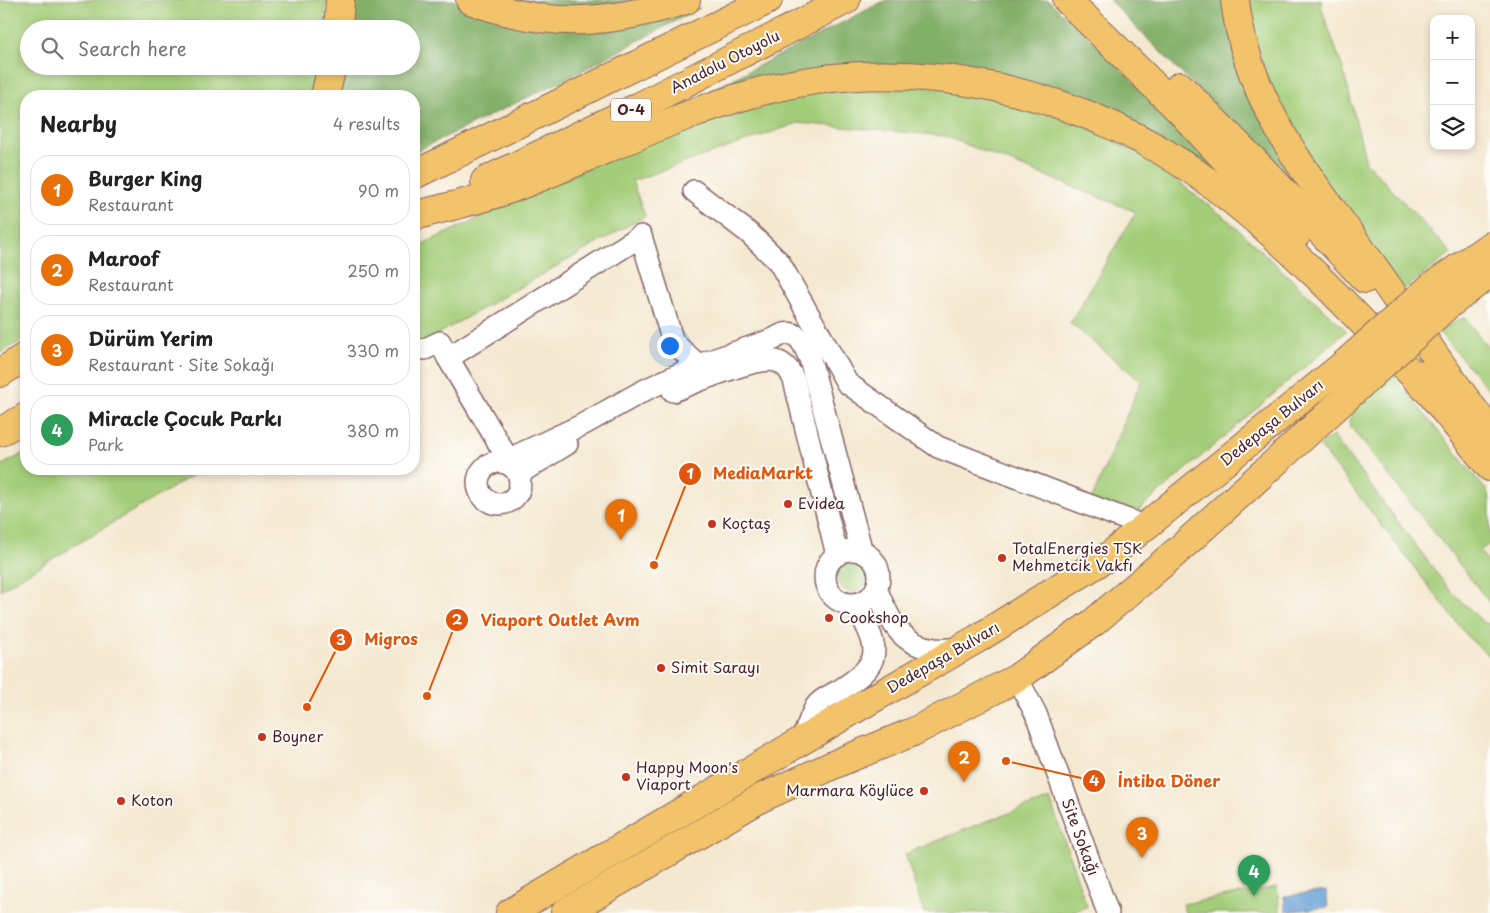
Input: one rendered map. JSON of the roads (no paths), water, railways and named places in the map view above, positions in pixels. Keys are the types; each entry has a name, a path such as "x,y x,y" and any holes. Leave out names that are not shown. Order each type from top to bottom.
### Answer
{"main road":[{"path":"339,20 340,0"},
{"path":"470,0 523,16 559,21 625,17 686,0"},
{"name":"O-4","path":"420,172 768,0"},
{"name":"Anadolu Otoyolu","path":"420,213 640,106 846,0"},
{"path":"1066,0 1179,110 1370,313 1425,388 1490,467"},
{"path":"1094,0 1266,173 1443,365"},
{"path":"1235,0 1244,50 1253,77 1269,112 1309,179 1358,244 1469,405 1490,431"},
{"path":"326,90 330,75"},
{"path":"420,214 511,188 686,114 760,91 841,78 887,76 931,77 969,83 1013,91 1080,112 1150,144 1182,163 1240,206 1311,270 1350,308 1425,388"},
{"path":"1357,370 1440,296 1490,246"},
{"path":"1440,296 1490,274"},
{"path":"0,373 20,360"},
{"name":"Dedepaşa Bulvarı","path":"510,913 962,648 1109,556 1357,370"},
{"name":"Dedepaşa Bulvarı","path":"565,913 761,798 930,724 1017,678 1094,622 1217,515 1357,370"},
{"path":"0,393 20,381"},
{"path":"0,432 20,421"},
{"path":"1109,556 1120,556 1134,564 1136,574 1125,596"},
{"path":"862,705 858,716 861,729 871,738 890,740"}],"street":[{"path":"694,191 749,233 780,262 847,383 938,447 1146,527"},
{"path":"448,358 641,236 673,342 698,365"},
{"path":"510,465 643,391 698,365 774,339 786,333 793,334 804,345 810,359 862,552"},
{"path":"774,339 771,349 772,355 794,380 837,555"},
{"path":"425,349 440,342 510,465"},
{"path":"510,465 553,452 665,394 722,372 763,361 794,364 803,352 804,345"},
{"path":"844,551 862,552 875,563 879,580 876,589 872,596 864,602 846,604 838,601 826,587 824,578 826,569 830,561 844,551"},
{"path":"876,589 892,623 902,636 934,649 962,648"},
{"path":"802,741 817,704 861,676 875,654 875,645 871,634 856,604"},
{"name":"Site Sokağı","path":"1017,678 1036,714 1108,913"}],"water":[{"path":"1326,891 1328,907 1286,912 1284,896"}],"place":[{"name":"Evidea","path":"788,504"},
{"name":"Koçtaş","path":"712,524"},
{"name":"Burger King","path":"621,540"},
{"name":"TotalEnergies TSK Mehmetcik Vakfı","path":"1002,558"},
{"name":"MediaMarkt","path":"654,565"},
{"name":"Cookshop","path":"829,618"},
{"name":"Simit Sarayı","path":"661,668"},
{"name":"Viaport Outlet Avm","path":"427,696"},
{"name":"Migros","path":"307,707"},
{"name":"Boyner","path":"262,737"},
{"name":"İntiba Döner","path":"1006,761"},
{"name":"Happy Moon's Viaport","path":"626,777"},
{"name":"Maroof","path":"964,782"},
{"name":"Marmara Köylüce","path":"924,791"},
{"name":"Koton","path":"121,801"},
{"name":"Dürüm Yerim","path":"1142,858"},
{"name":"Miracle Çocuk Parkı","path":"1254,896"}]}
